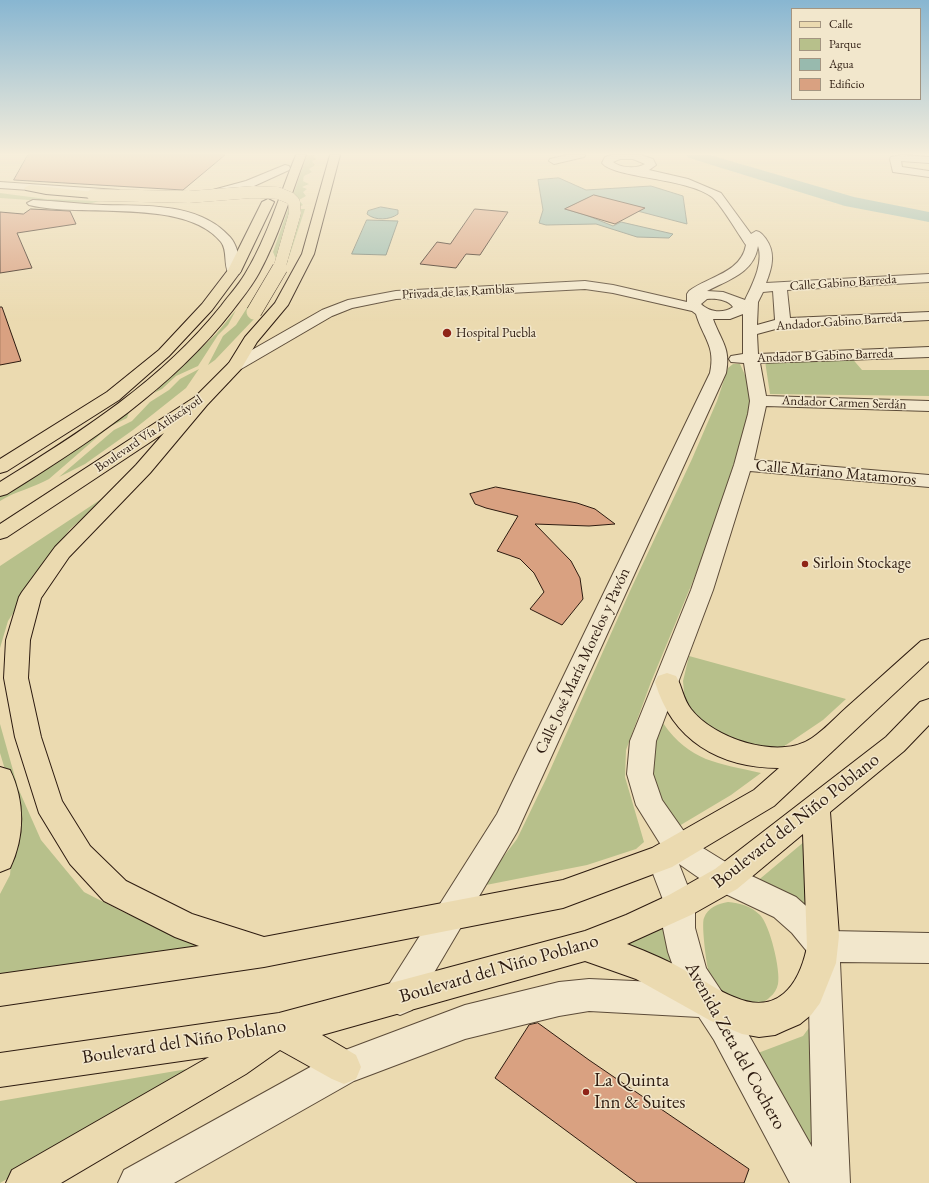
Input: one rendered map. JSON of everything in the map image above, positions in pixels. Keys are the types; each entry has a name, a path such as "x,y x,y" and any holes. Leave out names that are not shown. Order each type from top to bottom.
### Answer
{"main road":[{"path":"0,467 113,396 164,353 207,307 234,271 264,210"},
{"path":"0,490 60,453 127,406 177,363 208,333 254,271 278,210"},
{"path":"250,340 254,312 281,266 295,210"},
{"name":"Boulevard Vía Atlixcáyotl","path":"0,533 201,401 235,366 250,340 281,305 308,254 320,210"},
{"path":"201,401 143,468 62,552 30,597 18,640 16,678 28,737 49,805 80,855 115,891 186,927 264,952"},
{"path":"0,990 264,952 563,894 671,854 764,798 929,647"},
{"path":"667,682 674,705 691,726 716,744 747,755 780,758 809,752 830,738"},
{"name":"Boulevard del Niño Poblano","path":"0,1070 279,1030 585,946 636,926 680,906 726,879 895,744 929,709"},
{"path":"0,778 6,801 8,830 0,859"},
{"path":"585,946 624,957 668,978 707,1002 743,1017 764,1020 780,1017 794,1009 806,996 815,978 823,946 816,807"},
{"path":"25,1183 234,1062 279,1030 344,1067"}],"street":[{"path":"154,210 191,217 207,224 225,240 232,254 234,271"},
{"path":"722,360 716,340 700,313 694,294 698,290 741,267 752,251 752,246 727,210"},
{"path":"738,210 764,245 766,251 758,288 746,313"},
{"name":"Calle Gabino Barreda","path":"758,288 929,278"},
{"name":"Privada de las Ramblas","path":"235,366 327,313 348,304 404,295 585,285 608,287 700,313"},
{"path":"780,287 783,323"},
{"path":"700,313 698,298 705,296 721,296 736,300 746,313 751,359 758,401 757,414 743,465 702,590 643,741 640,774 650,805 671,854 785,908 803,923 823,946 828,1046 831,1183"},
{"path":"658,301 700,313"},
{"name":"Andador Gabino Barreda","path":"700,313 722,315 746,313 783,323 929,316"},
{"name":"Andador B Gabino Barreda","path":"722,360 929,352"},
{"name":"Calle José María Morelos y Pavón","path":"400,998 507,823 718,373 722,360"},
{"name":"Andador Carmen Serdán","path":"758,401 929,406"},
{"name":"Calle Mariano Matamoros","path":"743,465 929,481"},
{"name":"Avenida Zeta del Cochero","path":"671,854 680,906 679,928 684,952 693,977 707,1002 726,1028 811,1183"},
{"path":"823,946 929,948"},
{"path":"137,1183 344,1067 465,1022 559,999 589,995 614,995 707,1002"}],"green space":[{"path":"288,210 305,210 289,257 276,259 273,252"},
{"path":"277,261 288,261 276,286 254,319 215,360 208,365 223,336 236,325"},
{"path":"236,310 228,325 218,335 198,366 176,376 162,389 154,393 216,334"},
{"path":"850,356 862,370 929,370 929,396 770,394 765,361"},
{"path":"733,364 740,364 749,384 751,398 748,418 721,504 695,576 651,682 626,750 625,777 644,842 636,849 587,865 481,886 517,839 547,777 630,591 692,459 717,401 728,368"},
{"path":"199,369 186,388 133,430 85,464 59,477 114,430 132,421 150,402 169,390 180,379"},
{"path":"129,412 127,418 109,427 49,479 0,501 0,496"},
{"path":"118,488 70,529 50,556 8,621 0,648 0,566"},
{"path":"689,656 846,699 823,720 783,747 760,751 717,736 685,703 683,681"},
{"path":"663,723 673,736 684,746 706,759 761,773 731,795 674,829 654,793 650,752"},
{"path":"0,724 18,788 41,840 84,892 123,912 164,930 211,945 0,977 0,894 10,875 16,806 0,753"},
{"path":"811,836 809,906 799,909 755,883"},
{"path":"728,902 737,903 757,912 764,920 771,938 778,969 778,984 773,994 762,1003 750,1003 725,996 710,977 707,966 703,922 708,911 717,905"},
{"path":"677,921 675,969 620,942"},
{"path":"817,1017 820,1182 750,1056 803,1036"},
{"path":"199,1067 0,1183 0,1101"}],"water":[{"path":"398,210 398,214 391,218 378,219 367,214 368,211"},
{"path":"543,210 569,210 613,226 621,222 673,234 669,238 637,237 596,224 546,225 539,223"},
{"path":"634,210 685,210 687,224"},
{"path":"367,220 398,221 386,255 352,254"}],"building":[{"path":"29,210 70,211 76,224 17,233 32,268 0,273 0,212 23,214"},
{"path":"474,210 508,212 480,255 466,254 456,268 420,264 437,242 450,244"},
{"path":"569,210 641,210 615,224"},
{"path":"0,307 2,307 21,361 0,365"},
{"path":"496,487 577,503 595,509 615,524 589,526 535,524 571,561 580,578 583,599 562,625 530,609 544,592 534,573 520,559 497,551 518,516 475,504 470,494"},
{"path":"538,1023 589,1060 749,1169 744,1183 637,1183 495,1078 529,1025"}],"waterway":[{"path":"894,210 929,217"}],"place":[{"name":"Hospital Puebla","path":"447,333"},
{"name":"Sirloin Stockage","path":"805,564"},
{"name":"La Quinta Inn & Suites","path":"586,1092"}]}
